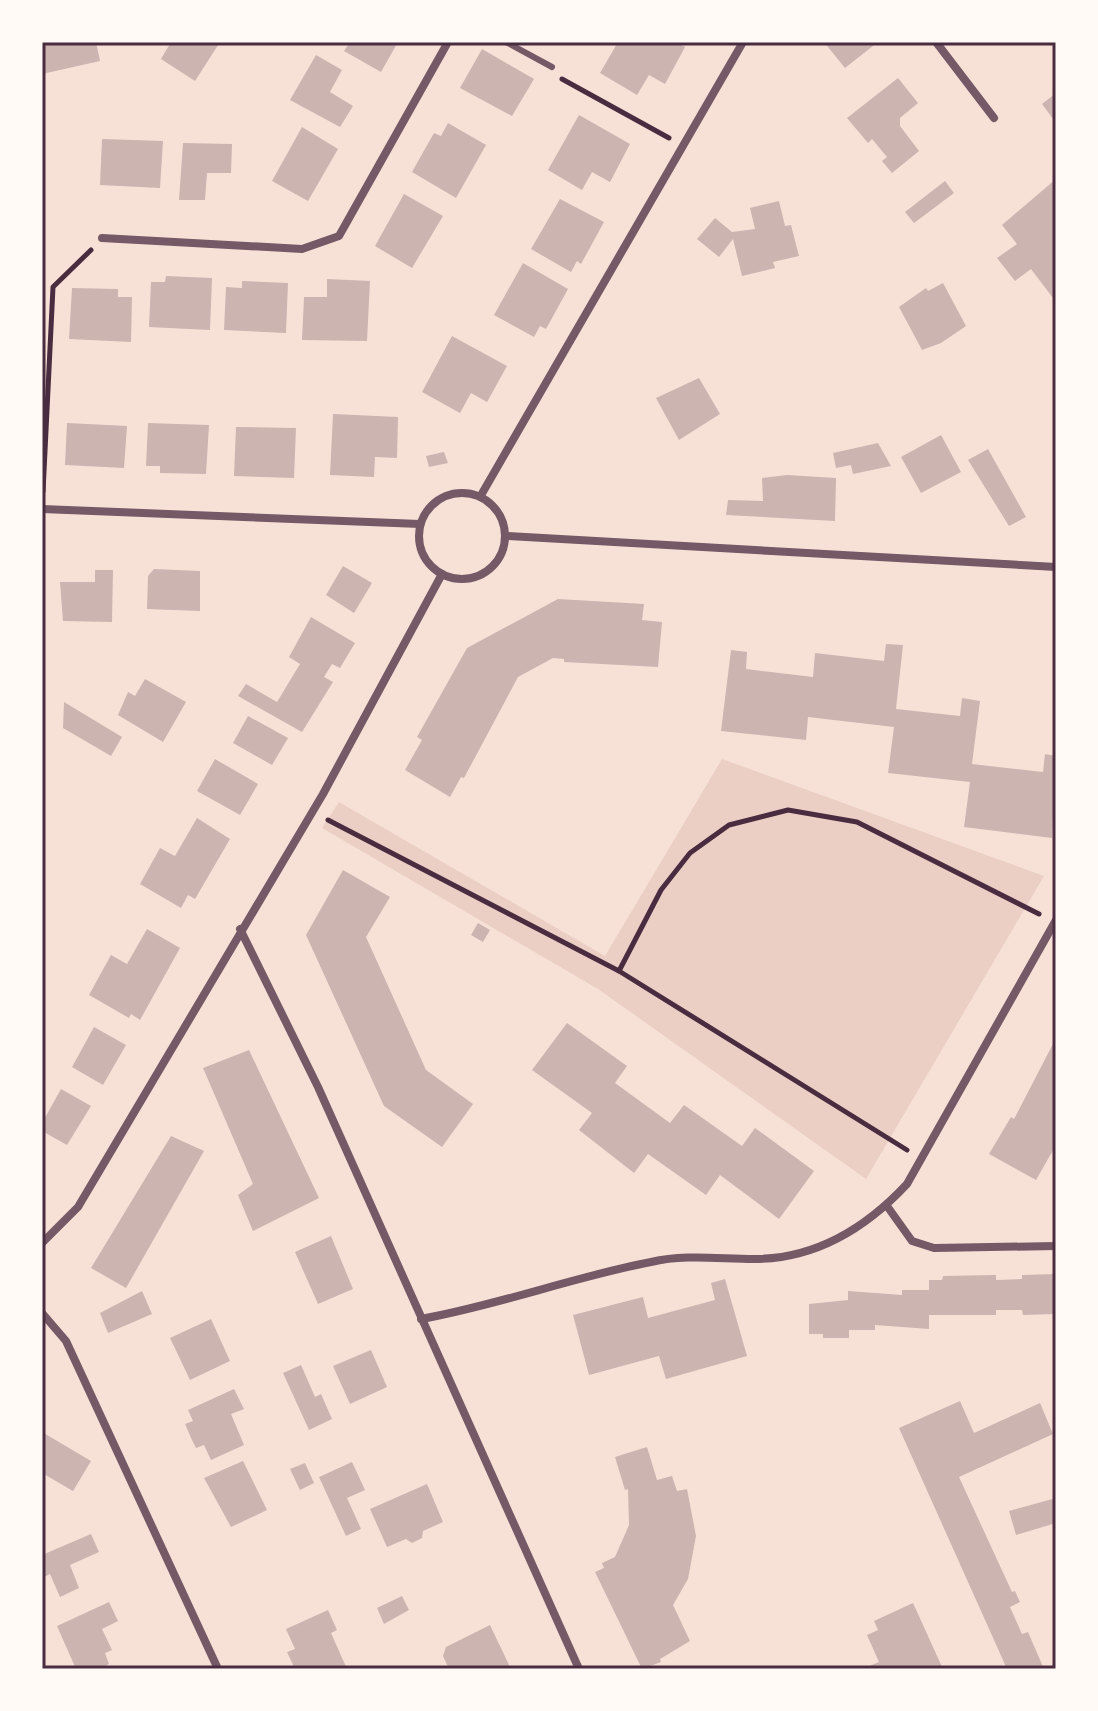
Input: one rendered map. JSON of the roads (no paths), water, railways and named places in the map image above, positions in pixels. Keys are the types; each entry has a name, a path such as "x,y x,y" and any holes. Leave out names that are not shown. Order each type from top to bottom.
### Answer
{"street":[{"path":"102,238 302,249 339,236 448,42"},
{"path":"480,497 743,42"},
{"path":"936,42 994,118"},
{"path":"456,493 480,497 501,518 506,536 501,554 483,573 469,578 442,574 423,554 420,524 427,510 438,500 456,493"},
{"path":"42,509 420,524"},
{"path":"506,536 1056,567"},
{"path":"42,1243 78,1207 312,811 442,574"},
{"path":"421,1319 468,1311 662,1259 758,1259 815,1250 876,1217 907,1184 1055,921"},
{"path":"240,929 318,1087 579,1669"},
{"path":"887,1206 912,1241 934,1248 1056,1246"},
{"path":"42,1313 66,1341 218,1669"}],"lane":[{"path":"506,42 552,67"}]}
